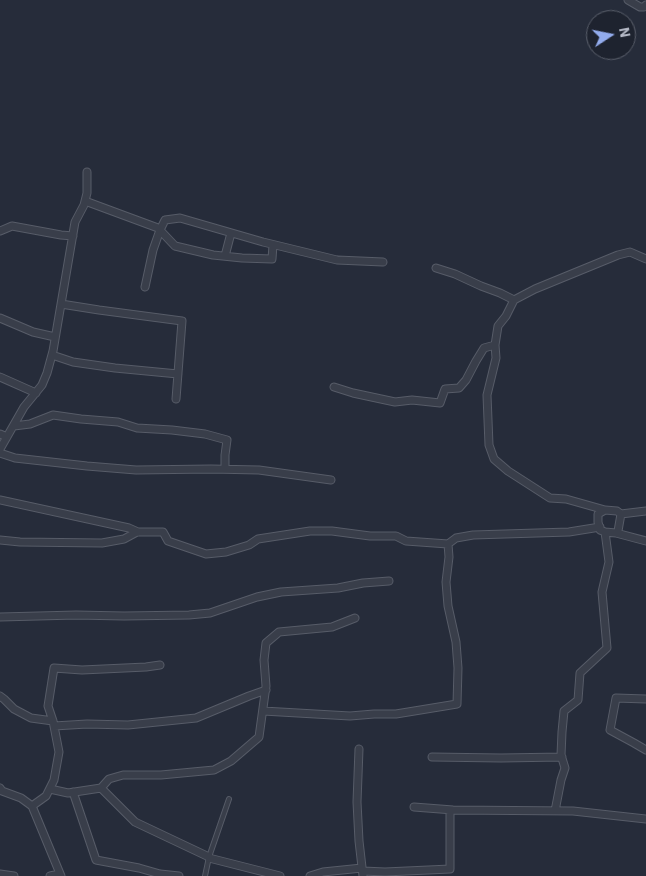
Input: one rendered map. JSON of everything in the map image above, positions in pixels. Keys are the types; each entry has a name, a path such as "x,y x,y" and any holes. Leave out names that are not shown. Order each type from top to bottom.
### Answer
{"street":[{"path":"628,0 640,7 646,5"},
{"path":"0,449 4,436 14,426 24,407 42,385 47,373 52,355 75,222 84,205 87,193 87,172"},
{"path":"85,201 158,228 175,246 213,255 272,259 273,245"},
{"path":"145,287 153,250 165,220 180,218 273,245 338,260 383,262"},
{"path":"0,231 12,226 73,236"},
{"path":"225,256 230,233"},
{"path":"646,259 630,252 618,255 535,289 514,300 506,316 498,326 495,345 496,358 487,395 489,445 494,459 508,471 550,498 566,499 605,510 617,511 621,514 646,511"},
{"path":"436,268 455,274 514,300"},
{"path":"61,304 182,321 176,399"},
{"path":"0,318 33,332 55,337"},
{"path":"334,387 396,402 412,400 440,403 445,389 458,388 466,380 484,348 495,345"},
{"path":"52,355 73,362 178,374"},
{"path":"0,377 36,393"},
{"path":"14,426 30,424 53,415 118,422 137,428 205,434 227,440 225,469"},
{"path":"0,453 15,458 136,470 259,470 331,480"},
{"path":"0,500 128,528 138,532 163,532 168,541 206,554 226,552 249,545 258,539 310,532 332,531 370,536 396,536 406,541 448,544 456,538 472,535 568,532 600,527"},
{"path":"605,510 598,514 600,530 646,541"},
{"path":"616,533 621,514"},
{"path":"0,540 102,543 124,539 138,532"},
{"path":"555,811 565,768 562,757 564,711 578,700 580,673 608,648 602,592 609,562 605,532"},
{"path":"263,712 350,716 396,714 457,704 458,668 456,642 448,606 446,582 449,558 448,544"},
{"path":"0,617 189,615 210,613 281,592 338,588 363,583 390,581"},
{"path":"50,789 68,793 101,788 109,779 123,775 161,775 214,770 231,761 260,737 266,690 264,660 266,643 279,632 332,627 356,618"},
{"path":"32,806 46,796 50,789 54,780 59,752 54,724 48,706 54,668 82,670 160,665"},
{"path":"0,696 14,709 31,718 54,724 128,725 196,718 266,690"},
{"path":"646,699 616,698 610,730 646,750"},
{"path":"359,749 357,802 363,872"},
{"path":"432,757 562,757"},
{"path":"0,788 2,791 21,798 32,806 61,875 50,876"},
{"path":"101,788 136,822 209,857 280,876"},
{"path":"73,792 96,860 160,874 179,876"},
{"path":"414,808 573,811 646,819"},
{"path":"310,876 323,872 450,869 450,810"},
{"path":"0,874 14,876"}],"lane":[{"path":"205,876 209,857 229,799"}]}
